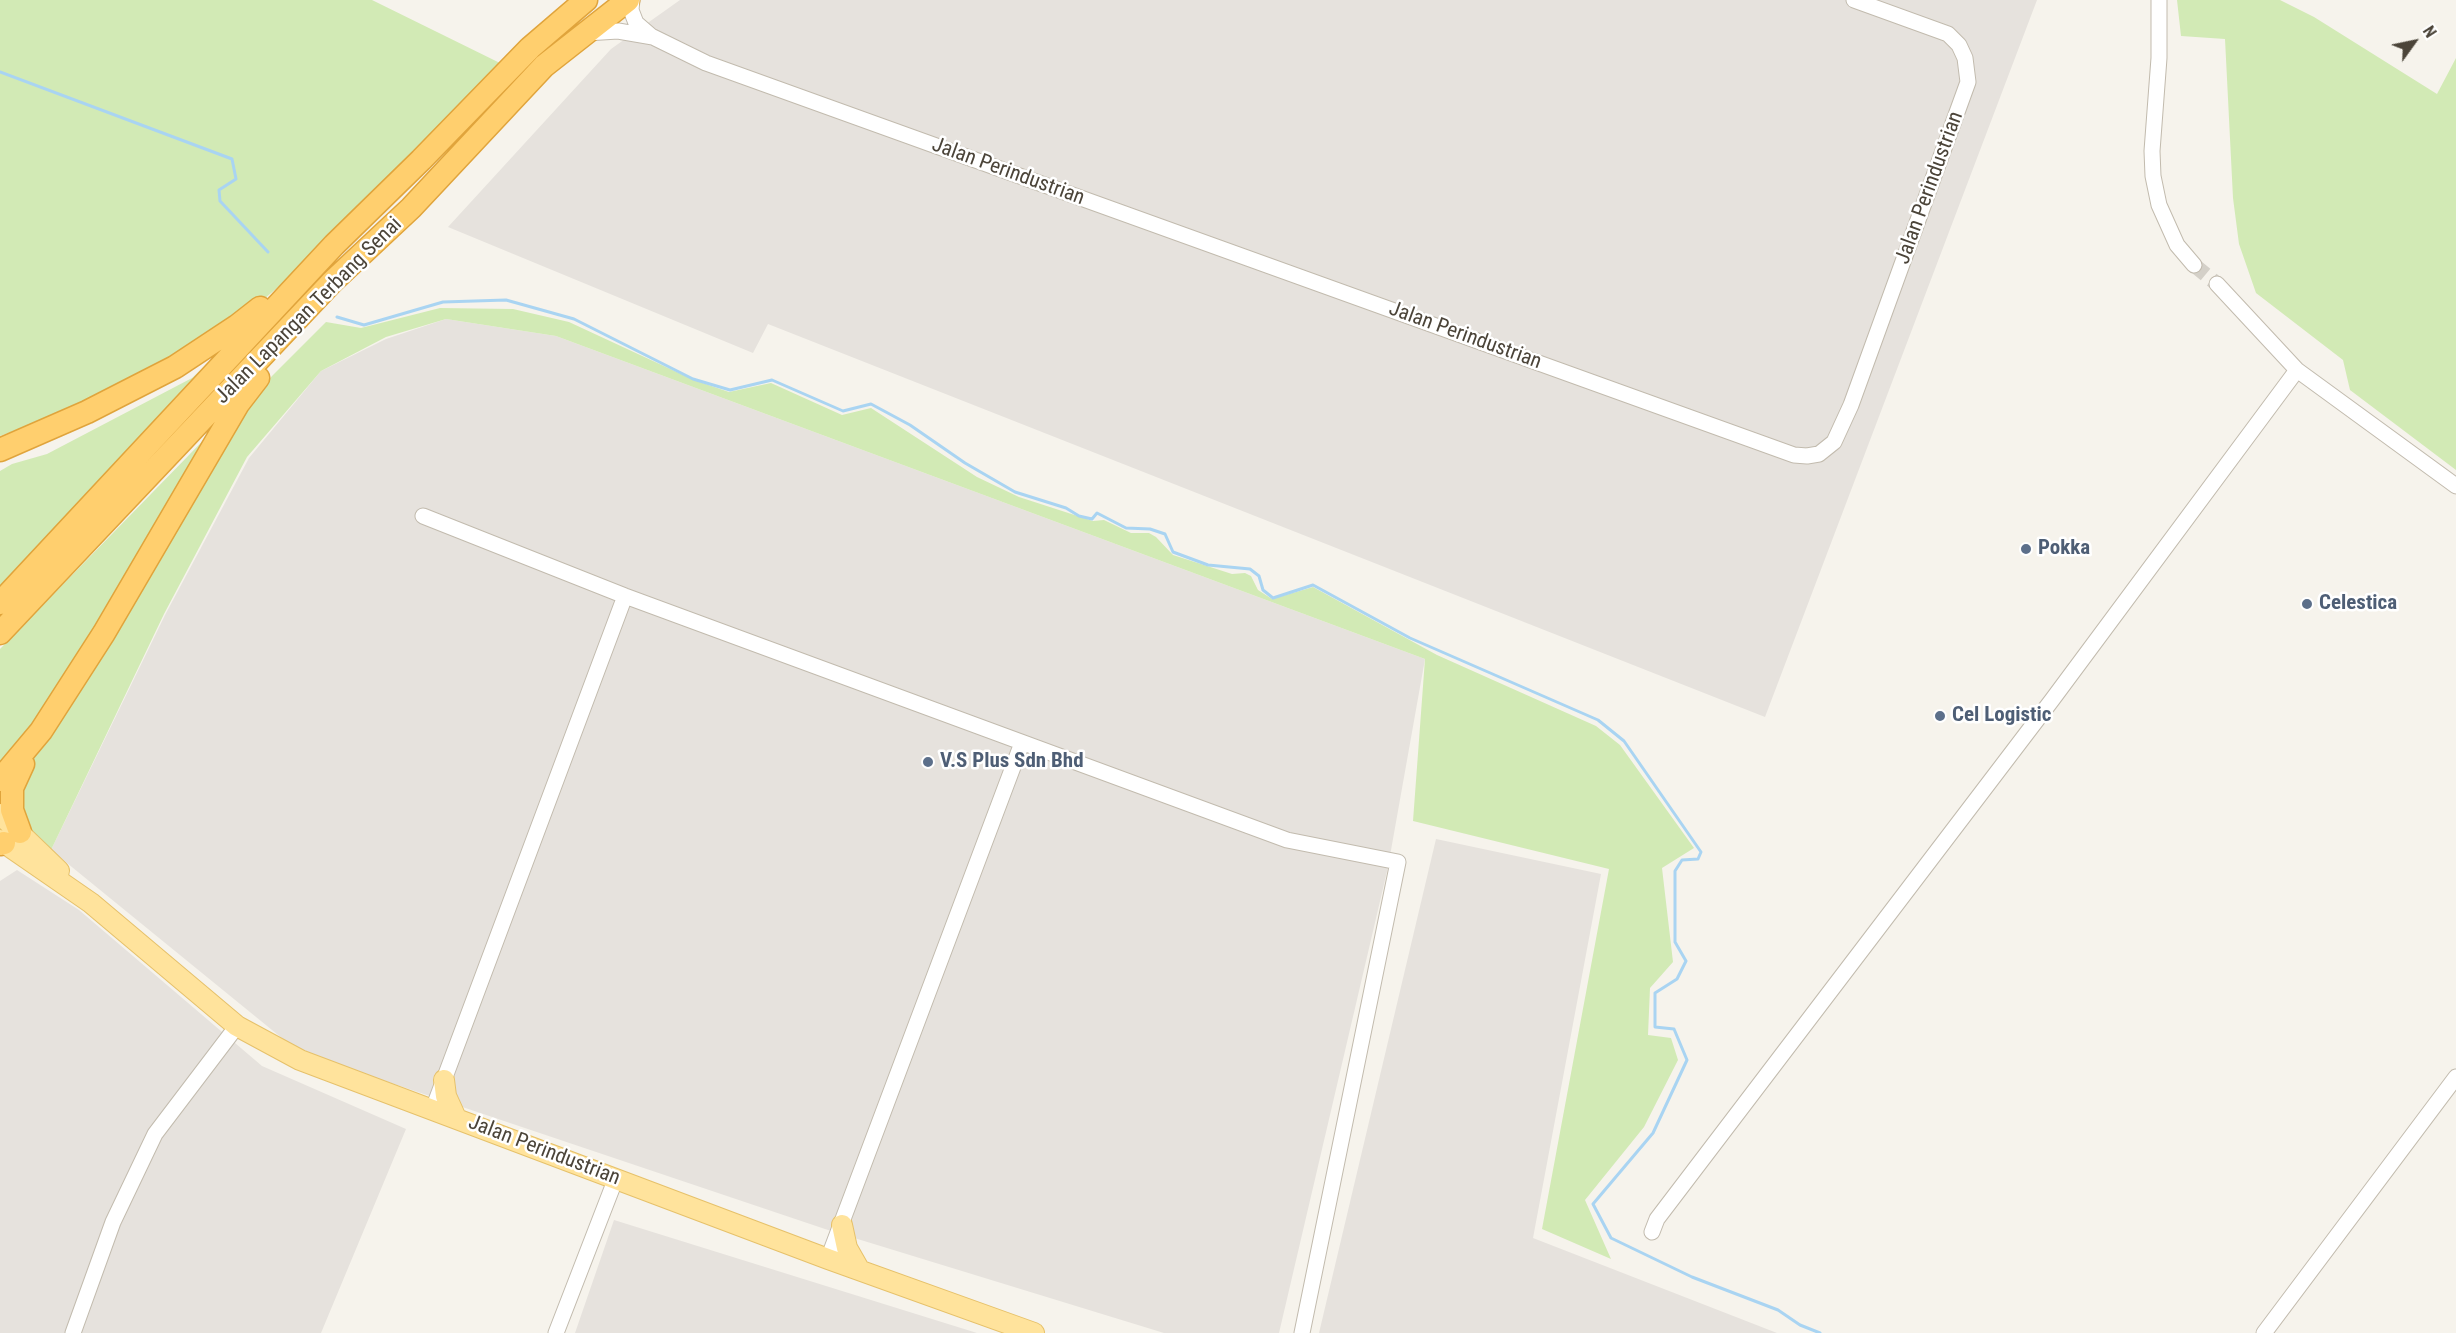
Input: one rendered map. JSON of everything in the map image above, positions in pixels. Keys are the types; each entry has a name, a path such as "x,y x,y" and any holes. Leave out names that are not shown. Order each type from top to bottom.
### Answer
{"highway":[{"name":"Jalan Lapangan Terbang Senai","path":"0,603 334,245 530,48 586,0"},
{"name":"Jalan Lapangan Terbang Senai","path":"0,633 332,282 411,208 544,66 630,0"},
{"path":"0,450 87,412 175,367 237,326 334,245"},
{"path":"6,840 12,810 12,788 41,731 104,633 238,405 310,315 332,282"},
{"path":"0,780 41,731"}],"main road":[{"name":"Jalan Perindustrian","path":"0,814 6,840 91,903 237,1026 300,1060 828,1259 1034,1333"},
{"path":"444,1080 446,1096 456,1118"},
{"path":"842,1225 847,1248 859,1269"}],"street":[{"path":"630,0 636,23 653,37"},
{"name":"Jalan Perindustrian","path":"586,33 618,31 653,37 706,63 1794,455 1807,456 1819,454 1834,442 1851,405 1968,82 1965,58 1959,45 1948,34 1854,0"},
{"path":"2159,0 2159,58 2152,151 2153,176 2159,205 2177,245 2194,265"},
{"path":"2217,284 2297,370 2456,486"},
{"path":"1652,1232 1657,1219 2059,691 2297,370"},
{"path":"423,516 625,596 1287,840 1398,862 1302,1333"},
{"path":"433,1109 625,596"},
{"path":"828,1259 1022,742"},
{"path":"73,1333 113,1222 155,1134 237,1026"},
{"path":"2264,1333 2456,1077"},
{"path":"556,1333 616,1178"}],"shaded area":[{"path":"680,0 2037,0 1765,717 768,324 753,353 448,227 611,49"},
{"path":"446,319 556,336 1425,659 1388,867 1279,1333 1164,1333 825,1229 299,1052 51,850 165,615 249,458 321,371 386,339"},
{"path":"1436,839 1601,874 1533,1238 1777,1333 1319,1333"},
{"path":"17,870 79,910 262,1066 406,1129 321,1333 0,1333 0,881"},
{"path":"614,1220 977,1333 575,1333"}],"green space":[{"path":"0,0 372,0 504,65 314,256 241,319 118,392 0,436"},
{"path":"2177,0 2280,0 2314,17 2437,94 2456,58 2456,470 2350,390 2343,360 2256,293 2239,244 2233,198 2225,39 2181,36"},
{"path":"440,308 513,309 569,322 694,380 729,392 771,383 842,415 871,408 977,477 1019,497 1093,521 1104,520 1131,533 1149,533 1173,555 1232,574 1245,573 1251,576 1258,590 1272,599 1313,587 1437,655 1596,726 1620,745 1694,848 1662,868 1673,962 1650,988 1648,1035 1671,1038 1678,1060 1644,1127 1585,1200 1611,1259 1542,1229 1609,869 1413,821 1425,659 556,336 446,319 386,337 321,371 247,457 164,614 51,850 19,818 21,778 241,413 272,376 326,322 361,328"},
{"path":"225,347 0,589 0,471 12,464 47,454 192,378"},
{"path":"226,417 63,688 0,763 0,649"}],"waterway":[{"path":"0,72 232,159 236,179 219,190 220,201 268,252"},
{"path":"337,317 364,325 443,302 506,300 574,319 693,379 730,390 772,380 843,411 871,404 910,425 965,463 1015,492 1066,508 1079,516 1092,519 1097,513 1126,528 1150,529 1165,534 1173,552 1208,565 1250,569 1259,576 1263,590 1273,598 1313,585 1410,638 1598,720 1624,741 1701,852 1698,859 1682,860 1675,871 1675,942 1686,961 1677,979 1655,993 1655,1027 1674,1029 1687,1060 1653,1133 1593,1204 1611,1238 1692,1277 1778,1310 1800,1325 1820,1333"}],"tunnel":[{"path":"2194,265 2217,284"}],"place":[{"name":"Pokka","path":"2026,549"},
{"name":"Celestica","path":"2307,604"},
{"name":"Cel Logistic","path":"1940,716"},
{"name":"V.S Plus Sdn Bhd","path":"928,762"}]}
